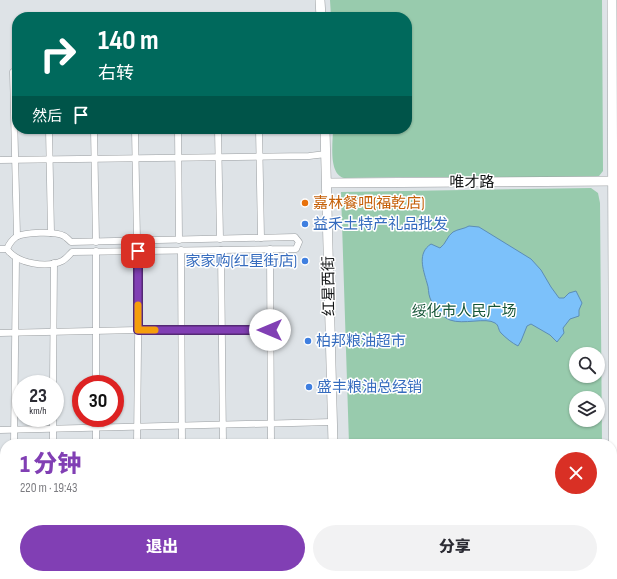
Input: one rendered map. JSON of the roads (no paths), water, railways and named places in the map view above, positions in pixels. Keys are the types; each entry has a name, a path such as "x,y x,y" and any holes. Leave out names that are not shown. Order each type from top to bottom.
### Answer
{"main road":[{"path":"320,0 320,12"},
{"path":"612,0 615,181 614,439"},
{"name":"红星西街","path":"325,134 333,439"},
{"name":"唯才路","path":"327,183 615,181"}],"street":[{"path":"14,134 17,236"},
{"path":"49,134 51,233"},
{"path":"94,134 96,242"},
{"path":"134,134 137,241"},
{"path":"178,134 179,240"},
{"path":"218,134 220,239"},
{"path":"259,134 261,238"},
{"path":"0,160 309,156 326,154"},
{"path":"30,233 51,233 64,236 71,242 261,238 295,237 299,242 296,248 72,252 64,260 45,265 31,263 16,258 3,249 17,236 30,233"},
{"path":"270,249 271,439"},
{"path":"181,250 182,439"},
{"path":"221,250 224,439"},
{"path":"138,251 138,439"},
{"path":"96,252 96,375"},
{"path":"14,439 16,258"},
{"path":"53,375 54,263"},
{"path":"0,333 138,330 270,330"},
{"path":"0,430 332,422"},
{"path":"96,428 96,439"},
{"path":"53,429 54,439"}],"water":[{"path":"469,226 479,227 531,259 541,270 559,298 564,298 569,293 576,291 582,303 579,310 579,316 570,319 563,328 564,333 557,342 550,335 531,324 527,326 518,346 501,333 497,325 491,321 461,322 450,320 441,314 436,308 429,296 428,285 422,262 424,252 431,244 440,248 453,232"}],"place":[{"name":"嘉林餐吧(福乾店)","path":"305,203"},
{"name":"益禾土特产礼品批发","path":"305,224"},
{"name":"家家购(红星街店)","path":"305,261"},
{"name":"柏邦粮油超市","path":"308,341"},
{"name":"盛丰粮油总经销","path":"309,387"}],"park label":[{"name":"绥化市人民广场","path":"464,311"}]}
